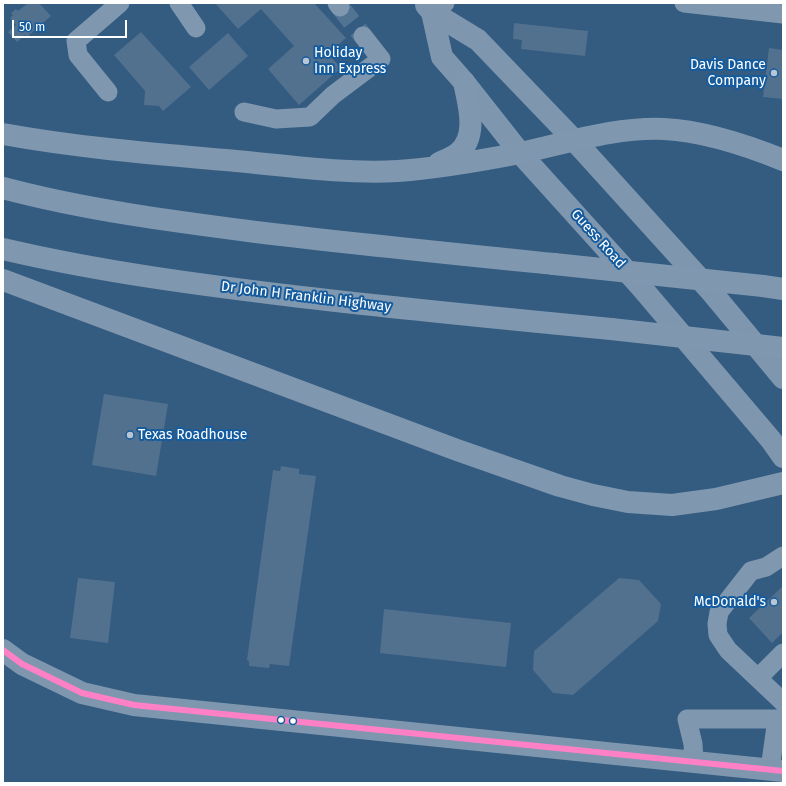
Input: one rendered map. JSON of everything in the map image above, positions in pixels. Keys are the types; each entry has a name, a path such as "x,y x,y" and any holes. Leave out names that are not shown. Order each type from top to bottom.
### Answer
{"highway":[{"path":"430,168 458,152 465,144 470,130 471,116 464,82"},
{"path":"3,134 48,143 255,163 351,170 396,171 430,168 520,153 574,140 637,130 670,130 720,139 783,160"},
{"path":"3,188 79,206 174,221 318,239 773,288"},
{"name":"Dr John H Franklin Highway","path":"3,249 101,269 230,289 456,315 611,329 783,348"},
{"path":"3,280 456,450 560,486 593,495 628,502 672,505 716,499 783,483"}],"main road":[{"name":"Guess Road","path":"434,6 442,57 464,82 520,153 641,286 766,434 783,457"},
{"name":"Guess Road","path":"434,6 478,40 574,140 709,289 783,378"},
{"path":"3,650 22,664 82,693 134,705 777,770"}],"street":[{"path":"108,92 78,55 76,41 120,3"},
{"path":"179,3 196,28"},
{"path":"684,3 783,14"},
{"path":"244,112 276,119 310,116 334,95 381,59 363,36"},
{"path":"777,770 782,711 758,678 728,650 718,635 717,624 719,612 751,571 766,567 783,556"},
{"path":"758,678 783,653"},
{"path":"694,761 693,744 687,719 782,711"}],"building":[{"path":"28,3 39,3 51,16 27,37 25,35 17,42 8,32 16,25 10,18 13,15 11,13 16,9 18,11"},
{"name":"Holiday Inn Express","path":"215,3 314,3 346,38 328,54 341,68 299,105 268,69 294,46 261,9 238,29"},
{"path":"514,23 588,31 585,56 521,49 522,40 513,39"},
{"path":"141,32 191,87 163,111 159,106 144,105 145,91 114,55"},
{"path":"228,33 248,56 209,90 189,67"},
{"name":"Davis Dance Company","path":"769,48 783,50 783,99 763,97"},
{"name":"Texas Roadhouse","path":"104,394 168,404 156,476 92,465"},
{"path":"281,466 299,469 299,474 316,476 289,666 270,664 269,668 249,666 249,661 247,660 273,470 280,471"},
{"path":"78,578 115,582 108,643 70,638"},
{"path":"619,578 639,580 661,604 658,621 573,695 553,693 533,670 534,651"},
{"name":"McDonald's","path":"783,586 783,632 772,643 749,618"},
{"path":"384,609 511,623 506,667 380,653"}],"tunnel":[{"path":"340,7 363,36"}],"transit line":[{"path":"3,650 22,664 82,693 134,705 783,771"}],"place":[{"name":"Holiday Inn Express","path":"306,61"},
{"name":"Davis Dance Company","path":"774,73"},
{"name":"Texas Roadhouse","path":"130,435"},
{"name":"McDonald's","path":"774,602"}]}
